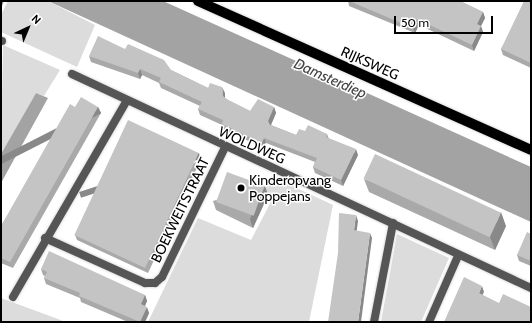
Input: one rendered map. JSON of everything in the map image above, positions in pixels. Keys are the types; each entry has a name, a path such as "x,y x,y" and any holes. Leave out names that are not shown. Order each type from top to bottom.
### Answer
{"main road":[{"name":"RIJKSWEG","path":"198,1 531,150"}],"street":[{"name":"WOLDWEG","path":"72,74 126,102 393,223 458,256 531,288"},
{"path":"13,297 45,238 126,102"},
{"name":"BOEKWEITSTRAAT","path":"45,238 145,283 155,283 162,277 225,147"},
{"path":"374,322 393,223"},
{"path":"429,322 458,256"}],"shaded area":[{"path":"8,1 48,1 95,25 77,67 1,32 1,15"},
{"path":"3,45 60,70 44,96 36,93 1,154"},
{"path":"271,176 333,205 309,322 148,322 198,218 251,240 274,196 265,191"},
{"path":"397,234 449,258 421,322 381,322"},
{"path":"1,298 58,319 65,322 1,322"}],"water":[{"name":"Damsterdiep","path":"48,1 163,1 531,167 531,222"},
{"path":"36,93 48,98 1,183 1,154"}],"building":[{"path":"349,1 460,1 483,12 477,24 481,26 472,45 417,19 413,28"},
{"path":"524,1 531,1 531,63 501,49"},
{"path":"98,36 125,49 128,44 164,60 171,70 208,88 210,83 222,87 223,96 250,111 258,99 274,107 268,121 270,125 296,135 299,129 305,131 308,125 327,134 326,137 356,149 341,180 313,167 317,158 264,138 262,143 222,124 223,120 198,109 202,102 159,82 161,78 140,69 138,73 89,56"},
{"path":"81,97 98,107 10,262 1,258 1,226 70,104 75,107"},
{"path":"128,120 199,153 145,268 74,235"},
{"path":"375,154 501,213 490,237 364,178"},
{"path":"227,172 265,186 254,216 216,202"},
{"path":"339,213 356,215 354,230 370,233 358,322 328,322 338,253"},
{"path":"527,232 531,234 531,261 517,255"},
{"path":"49,251 145,295 141,304 147,307 140,322 79,296 80,293 44,278 47,272 41,269"},
{"path":"464,277 482,286 479,293 499,303 503,294 531,307 531,322 444,322"}],"place":[{"name":"Kinderopvang Poppejans","path":"241,188"}]}
